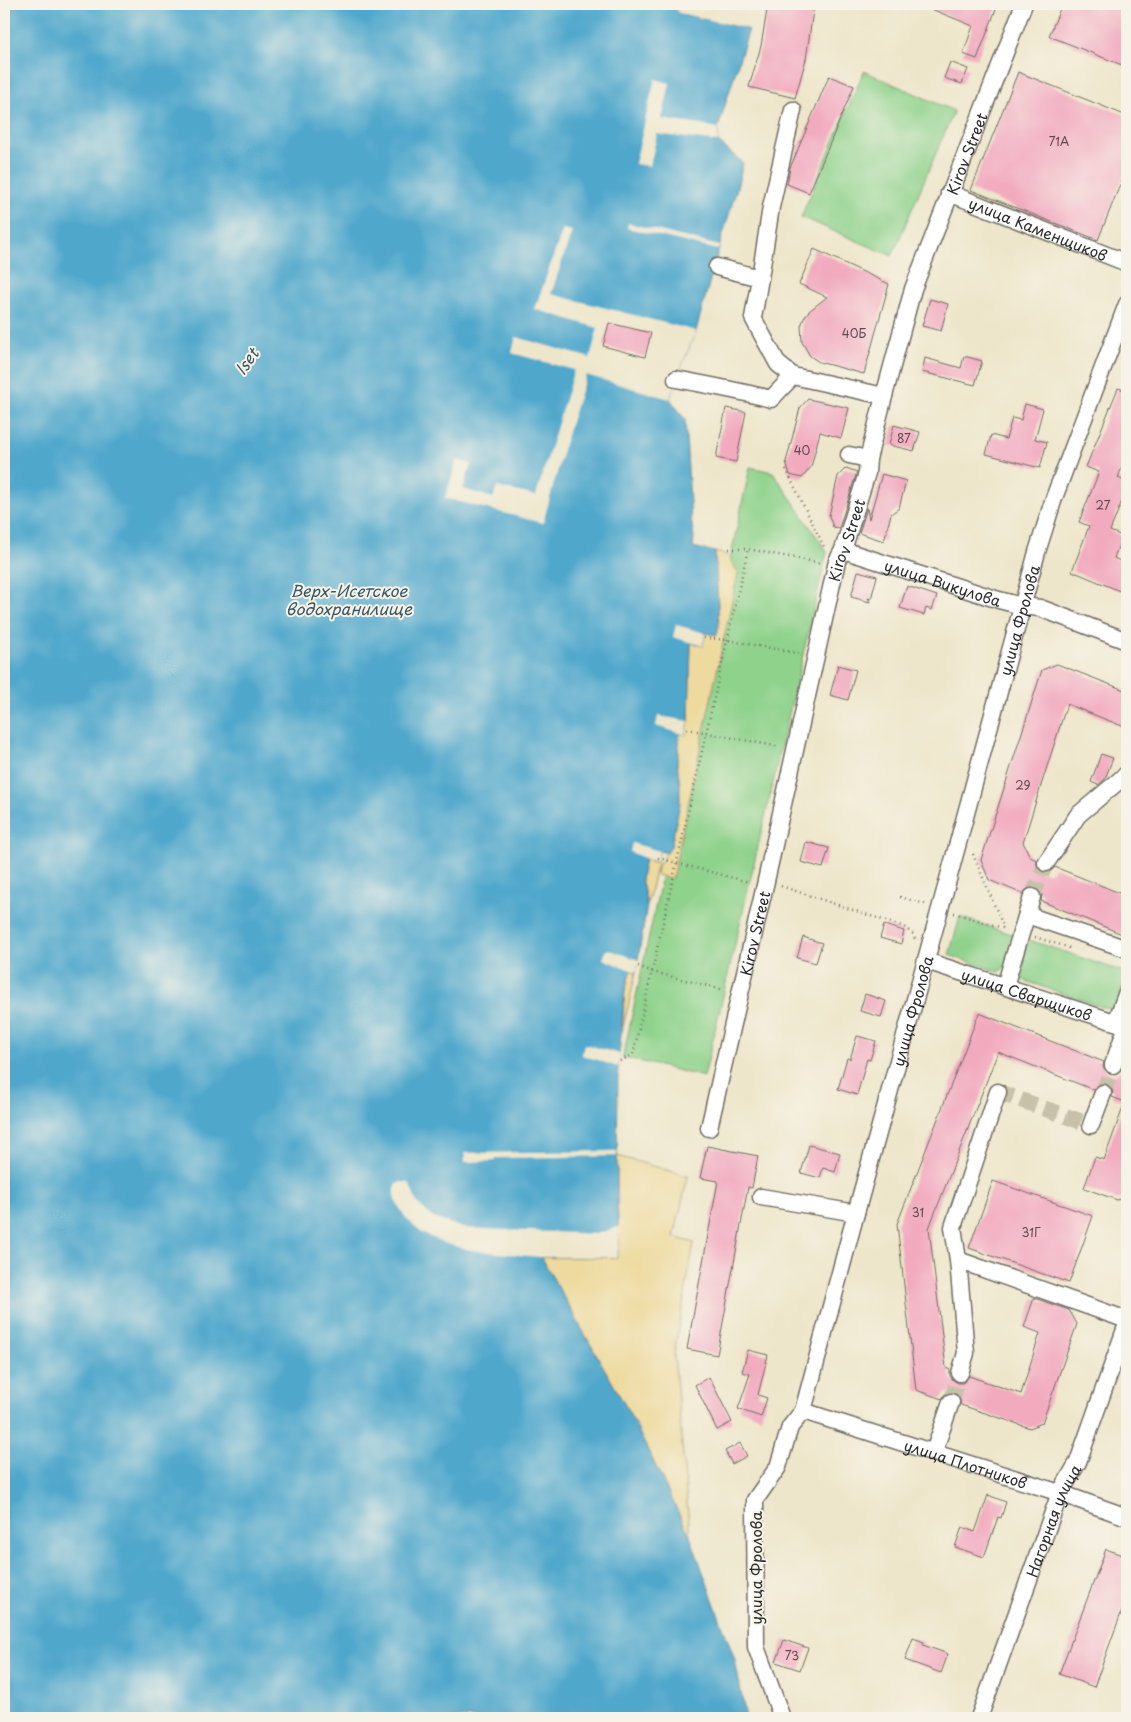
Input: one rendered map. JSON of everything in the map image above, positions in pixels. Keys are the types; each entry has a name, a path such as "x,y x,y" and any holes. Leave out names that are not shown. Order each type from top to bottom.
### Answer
{"street":[{"name":"Kirov Street","path":"709,1128 761,882 837,561 843,550 867,473 868,459 913,290 1024,4"},
{"path":"793,110 771,208 753,318 778,364 793,376 884,396"},
{"name":"улица Каменщиков","path":"950,193 1127,263"},
{"path":"717,267 760,278"},
{"name":"улица Фролова","path":"782,1718 756,1647 755,1500 778,1467 790,1427 804,1410 1037,552 1054,498 1127,304"},
{"path":"676,379 724,389 734,389 771,399 793,376"},
{"path":"849,455 868,459"},
{"name":"улица Викулова","path":"843,550 1022,606 1040,608 1127,642"},
{"path":"1046,863 1078,815 1127,774"},
{"path":"1005,986 1032,898"},
{"path":"1027,916 1127,949"},
{"name":"улица Сварщиков","path":"926,961 1124,1025"},
{"path":"1113,1065 1124,1025 1127,992"},
{"path":"960,1373 966,1353 958,1260 953,1228 998,1092"},
{"path":"1091,1125 1103,1093"},
{"path":"761,1196 856,1213"},
{"path":"958,1260 1127,1322"},
{"name":"Нагорная улица","path":"979,1718 1060,1493 1078,1462 1127,1322"},
{"path":"934,1452 951,1402"},
{"name":"улица Плотников","path":"804,1410 1060,1493 1127,1517"}],"path":[{"path":"786,469 826,551"},
{"path":"729,549 748,549 829,564"},
{"path":"620,1061 633,1055 748,549"},
{"path":"704,638 728,640 808,655"},
{"path":"688,728 786,748"},
{"path":"973,854 1004,928"},
{"path":"658,858 677,864 761,882 904,927 913,934 926,961"},
{"path":"900,897 940,909"},
{"path":"638,966 653,972 731,991"}],"green space":[{"path":"864,71 954,111 892,256 801,217"},
{"path":"750,467 773,472 827,552 704,1077 623,1057"},
{"path":"960,917 1017,936 1007,965 999,972 949,955"},
{"path":"1029,940 1127,973 1114,1011 1017,978"}],"sand":[{"path":"715,552 727,555 738,573 672,879 656,875 657,868 671,846 680,785 677,763 680,733 689,721 691,642 705,633 717,635 719,625"},
{"path":"645,859 657,863 647,905 641,878"},
{"path":"631,970 636,972 622,1032 625,991"},
{"path":"617,1156 688,1176 674,1237 694,1243 674,1354 690,1536 629,1412 541,1257 617,1257 619,1245"}],"water":[{"name":"Верх-Исетское водохранилище","path":"4,4 678,4 679,13 749,29 718,128 718,142 743,163 696,331 676,379 670,399 685,419 691,519 694,537 693,547 715,552 719,625 717,635 705,633 703,646 691,643 689,721 686,735 680,733 677,763 680,804 671,846 667,853 659,851 657,863 645,859 641,878 647,905 636,972 631,970 625,991 618,1067 617,1198 619,1245 617,1257 541,1257 629,1412 690,1536 735,1660 746,1718 4,1718"}],"pier":[{"path":"678,4 680,4 680,11 749,26 749,29 679,13 677,11"},
{"path":"655,79 670,83 662,119 718,128 718,142 657,134 650,166 635,164"},
{"path":"628,223 719,246 718,250 627,228"},
{"path":"563,229 572,231 551,294 696,331 676,379 670,399 586,375 569,428 543,523 445,498 457,460 471,464 463,489 493,498 497,487 536,496 574,370 512,353 516,337 590,358 598,328 535,309"},
{"path":"676,625 705,633 703,646 673,637"},
{"path":"658,716 689,721 686,735 656,726"},
{"path":"632,843 659,851 657,863 630,852"},
{"path":"607,949 639,960 636,972 603,959"},
{"path":"584,1044 620,1054 618,1067 582,1055"},
{"path":"617,1151 617,1156 496,1158 495,1161 465,1162 465,1153"},
{"path":"401,1182 409,1183 417,1203 433,1218 463,1228 596,1234 619,1227 617,1257 540,1257 470,1250 444,1243 422,1233 407,1220 395,1200 395,1189 397,1184"}],"building":[{"path":"768,4 814,4 806,59 795,98 749,87 761,46"},
{"path":"919,4 998,4 977,59 963,54 973,26"},
{"path":"1062,4 1127,4 1127,67 1049,36"},
{"path":"950,62 968,69 962,84 944,78"},
{"path":"1018,72 1127,116 1127,167 1098,240 971,190"},
{"path":"829,76 854,86 809,193 787,184 790,168"},
{"path":"814,249 889,284 864,374 819,362 810,356 802,342 801,326 804,318 809,311 827,297 799,284"},
{"path":"930,299 948,304 941,331 922,326"},
{"path":"609,323 651,333 645,357 603,346"},
{"path":"964,356 982,361 975,385 922,372 925,358 961,368"},
{"path":"1118,388 1127,391 1127,453 1118,478 1127,482 1127,488 1110,531 1122,536 1114,558 1127,564 1127,594 1072,571 1089,526 1079,522 1099,472 1086,467"},
{"path":"808,399 849,408 841,438 820,432 811,467 802,478 790,475 786,462 800,408"},
{"path":"1025,404 1043,409 1035,439 1047,442 1040,468 986,454 991,435 1006,439 1012,418 1021,420"},
{"path":"726,408 746,412 736,462 716,458"},
{"path":"894,425 920,432 914,451 889,445"},
{"path":"846,468 857,472 839,528 833,527 829,516 838,476"},
{"path":"882,474 906,481 899,508 891,514 884,541 859,533 867,508 869,519"},
{"path":"858,571 877,576 871,599 868,598 870,602 851,597"},
{"path":"907,586 937,596 932,610 926,608 924,615 900,608"},
{"path":"1057,664 1127,691 1127,728 1067,704 1023,842 1030,857 1037,860 1037,867 1041,872 1050,872 1055,867 1127,896 1127,936 1041,901 1042,894 1035,888 1029,887 1023,894 989,880 981,860 1042,670"},
{"path":"838,665 856,670 848,700 830,695"},
{"path":"1101,754 1113,758 1105,779 1098,785 1091,782"},
{"path":"806,842 829,848 823,868 801,862"},
{"path":"884,925 904,931 901,944 880,938"},
{"path":"803,937 822,943 816,963 797,958"},
{"path":"865,994 886,1001 881,1017 860,1011"},
{"path":"979,1013 1104,1062 1103,1067 1109,1074 1115,1075 1122,1069 1127,1071 1127,1189 1124,1197 1117,1200 1084,1188 1095,1157 1104,1160 1125,1102 1112,1097 1113,1091 1107,1084 1101,1083 1094,1090 998,1052 929,1228 946,1368 950,1370 950,1376 953,1380 963,1383 969,1376 1021,1394 1040,1333 1024,1327 1034,1298 1069,1310 1077,1324 1042,1423 1030,1428 961,1405 959,1396 954,1392 945,1394 942,1399 916,1390 897,1224"},
{"path":"857,1036 876,1041 870,1060 867,1059 857,1095 838,1089 847,1058 850,1059"},
{"path":"809,1145 840,1153 835,1172 823,1168 820,1178 801,1173"},
{"path":"707,1146 758,1156 752,1188 748,1187 717,1355 687,1349 718,1181 700,1178"},
{"path":"993,1181 1093,1216 1069,1283 969,1248"},
{"path":"748,1350 768,1355 758,1395 767,1398 761,1417 738,1409 750,1374 742,1372"},
{"path":"709,1377 732,1422 717,1430 695,1385"},
{"path":"740,1443 747,1456 732,1464 725,1451"},
{"path":"988,1495 1006,1502 1001,1518 998,1517 984,1557 955,1547 962,1527 975,1532"},
{"path":"1106,1549 1127,1557 1127,1597 1094,1687 1059,1674"},
{"path":"913,1638 924,1642 923,1645 948,1654 941,1673 905,1660"},
{"path":"784,1640 808,1648 800,1670 776,1662"}],"tunnel":[{"path":"1032,897 1046,863"},
{"path":"1103,1093 1113,1065"},
{"path":"998,1092 1091,1125"},
{"path":"951,1402 960,1373"}],"water label":[{"name":"Iset","path":"246,361"}]}
